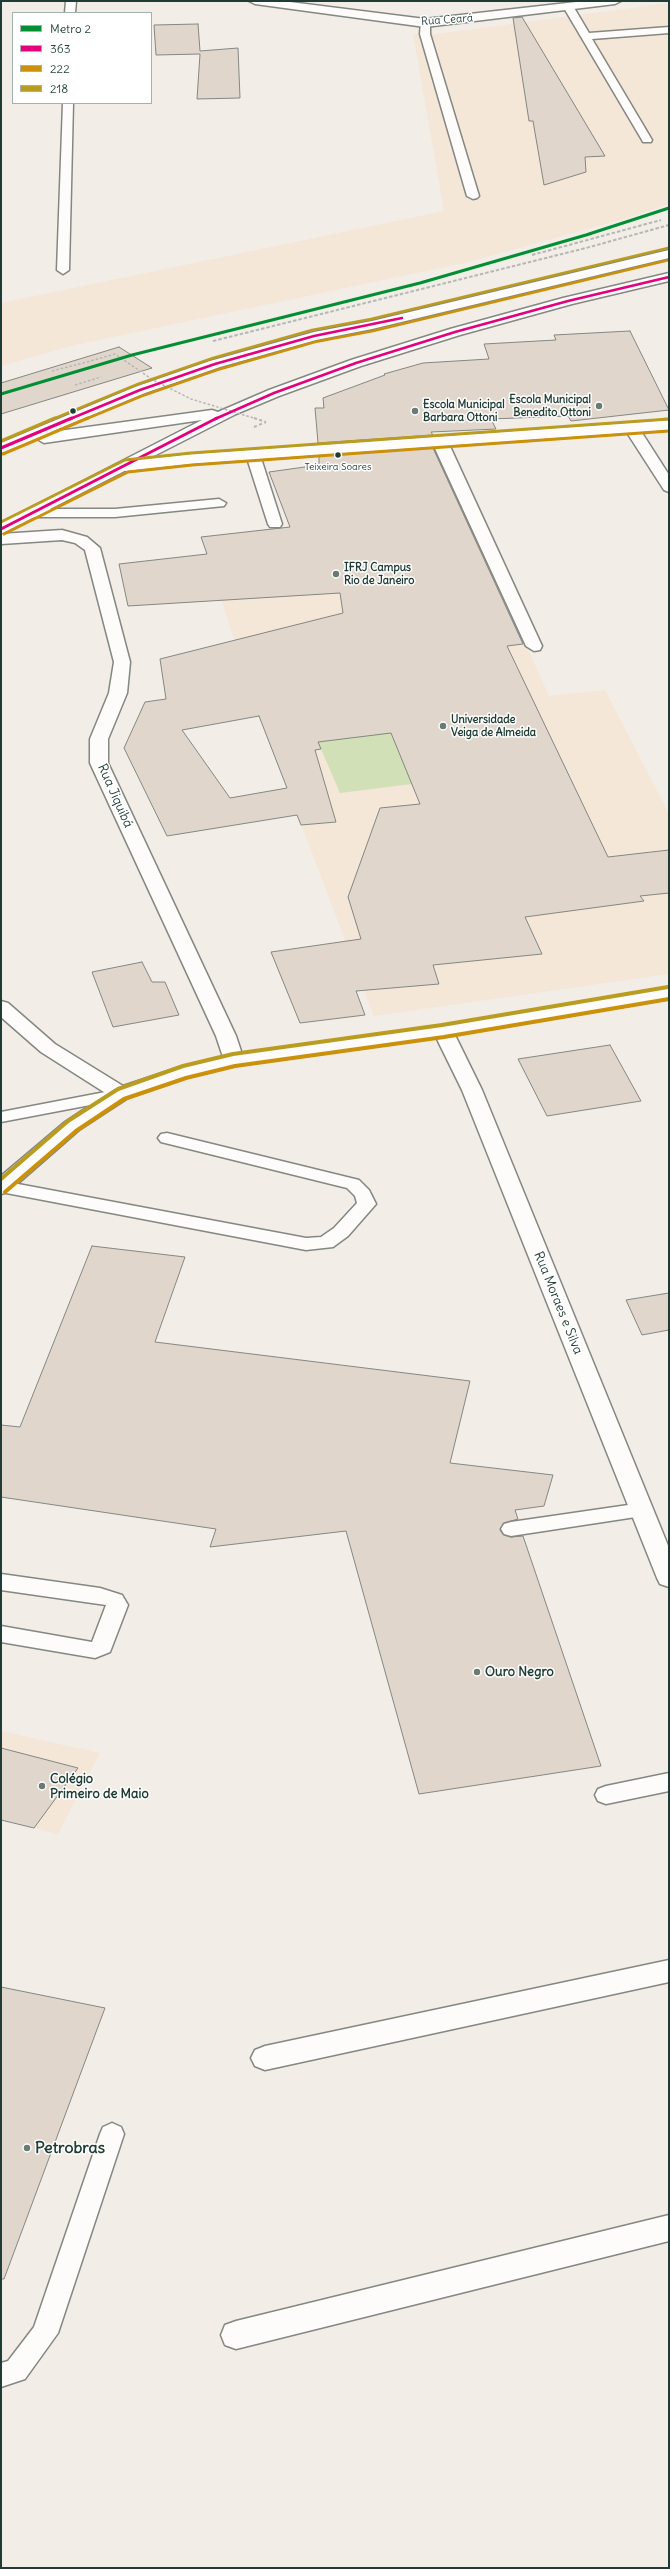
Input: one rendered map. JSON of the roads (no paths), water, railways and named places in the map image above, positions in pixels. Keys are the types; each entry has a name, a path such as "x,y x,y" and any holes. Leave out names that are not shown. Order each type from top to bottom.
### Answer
{"street":[{"name":"Rua Ceará","path":"260,1 425,23 569,8 615,1"},
{"path":"5,446 140,390 223,361 314,336 403,318 669,254"},
{"path":"1,529 231,412 274,393 389,352 568,301 669,277"},
{"path":"5,446 91,430 231,412"},
{"path":"126,466 253,455 669,425"},
{"path":"632,428 669,487"},
{"path":"440,442 534,646"},
{"name":"Rua Jiquibá","path":"3,547 42,536 75,538 87,543 92,548 122,662 118,693 99,739 99,763 226,1036 234,1060"},
{"path":"1,1187 72,1126 121,1094 184,1072 234,1060 443,1031 669,993"},
{"path":"1,1007 48,1048 121,1094"},
{"name":"Rua Moraes e Silva","path":"443,1031 472,1090 669,1578"},
{"path":"265,2058 669,1971"},
{"path":"236,2335 669,2228"}],"lane":[{"path":"70,12 71,1"},
{"path":"569,8 588,36 647,140"},
{"path":"425,23 425,34 473,196"},
{"path":"588,36 669,30"},
{"path":"63,270 68,104"},
{"path":"253,455 276,524"},
{"path":"34,513 115,513 219,503"},
{"path":"1,1117 121,1094"},
{"path":"1,1187 306,1244 326,1243 342,1232 367,1204 363,1194 353,1184 167,1138"},
{"path":"510,1529 642,1510"},
{"path":"1,1582 100,1596 115,1600 117,1605 102,1646 95,1650 1,1634"},
{"path":"606,1795 669,1782"},
{"path":"1,2375 16,2371 45,2333 112,2134"}],"railway":[{"path":"532,255 661,220"},
{"path":"213,341 586,248 669,225"}],"metro line":[{"name":"2","path":"1,394 132,355 420,283 586,235 669,208"}],"place":[{"name":"Escola Municipal Benedito Ottoni","path":"599,406"},
{"name":"Escola Municipal Barbara Ottoni","path":"415,411"},
{"name":"Teixeira Soares","path":"338,455"},
{"name":"IFRJ Campus Rio de Janeiro","path":"336,574"},
{"name":"Universidade Veiga de Almeida","path":"443,726"},
{"name":"Ouro Negro","path":"477,1672"},
{"name":"Colégio Primeiro de Maio","path":"42,1786"},
{"name":"Petrobras","path":"27,2148"}]}
